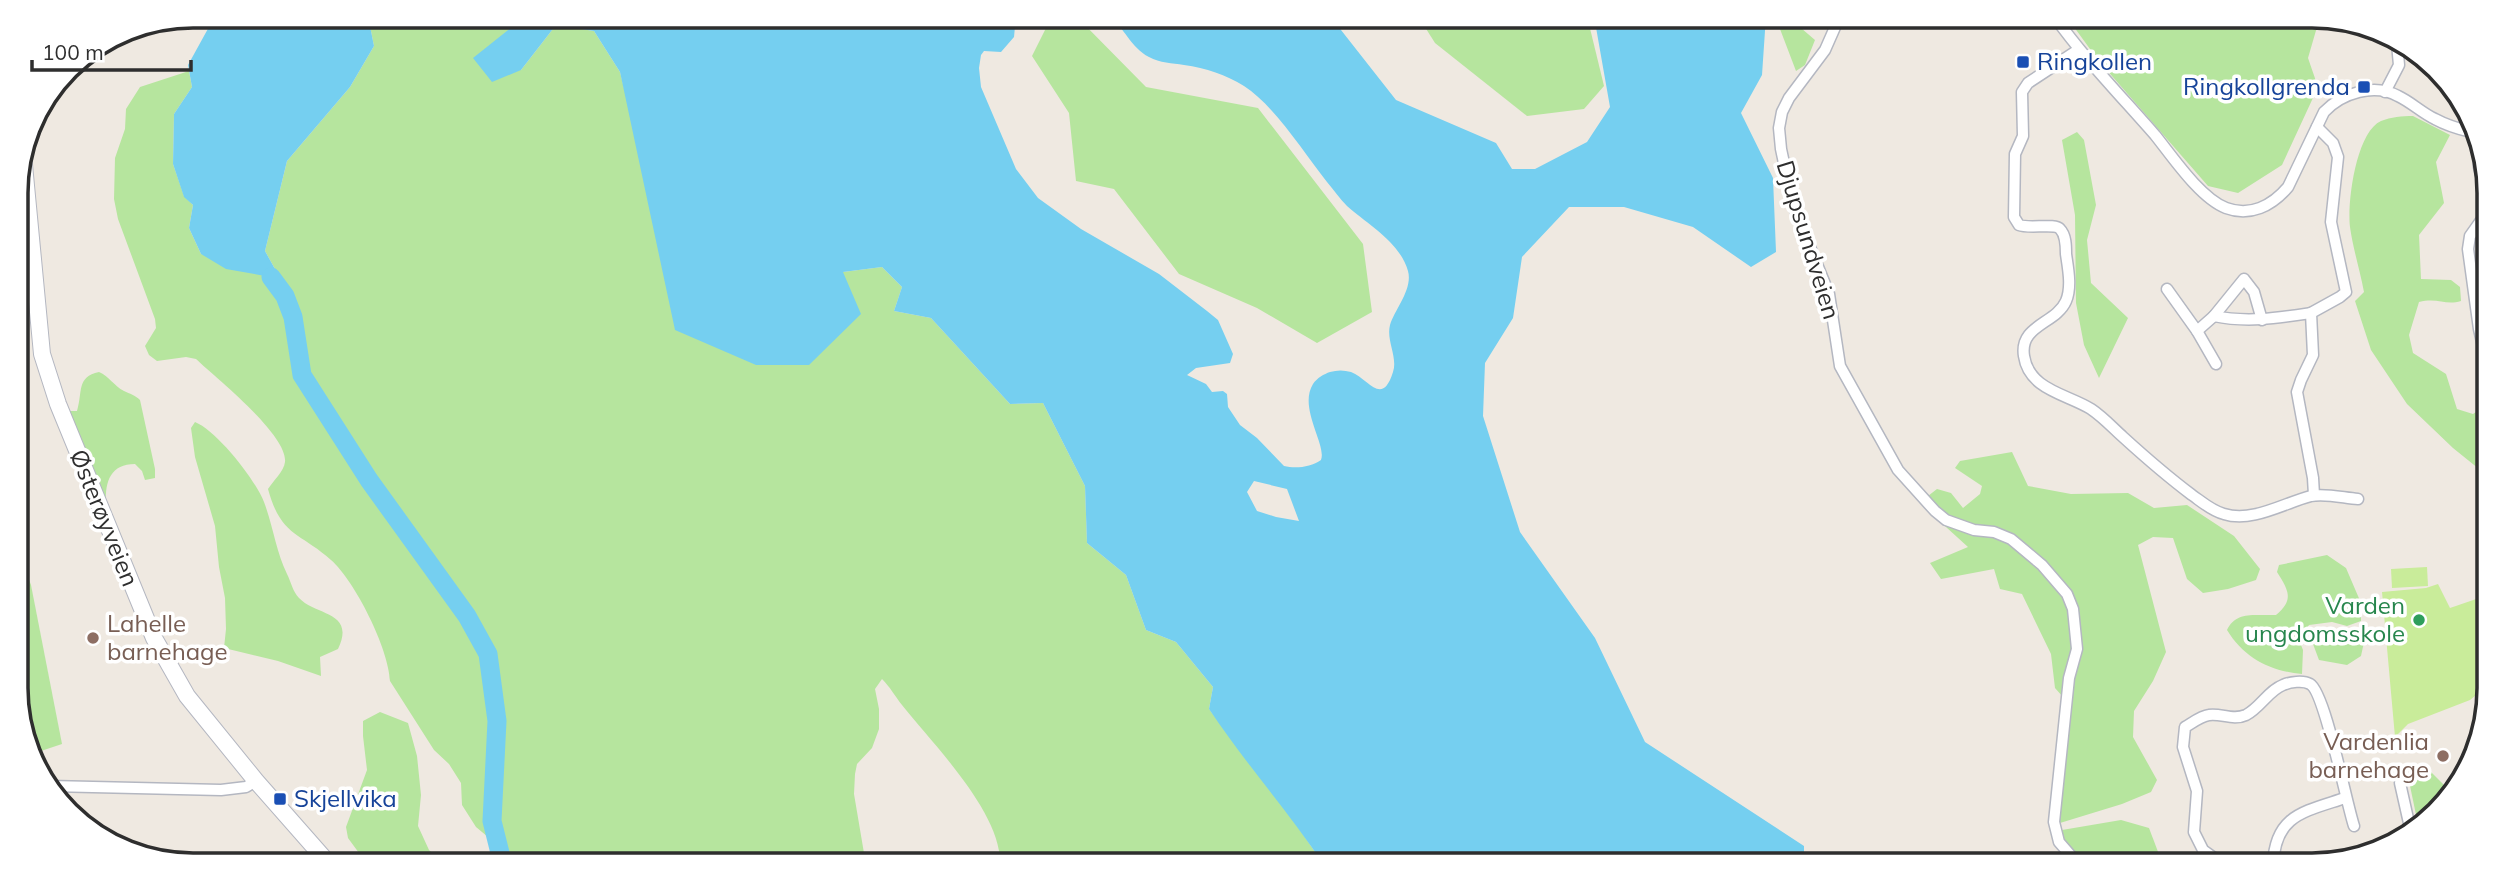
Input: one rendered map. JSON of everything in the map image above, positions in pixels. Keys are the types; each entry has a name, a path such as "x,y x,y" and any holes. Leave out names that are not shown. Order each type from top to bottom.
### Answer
{"main road":[{"name":"Østerøyveien","path":"28,213 42,354 58,404 163,656 187,696 319,853"}],"street":[{"name":"Djupsundveien","path":"1835,28 1825,50 1789,98 1782,112 1779,128 1781,149 1793,205 1829,294 1840,366 1898,470 1946,520 2011,539 2042,565 2067,594 2073,609 2077,649 2069,678 2054,822 2059,842 2069,853"},
{"path":"2062,28 2078,50 2208,196 2225,208 2256,210 2280,197 2288,187 2324,111 2341,97 2371,91 2385,92 2396,95 2435,119 2464,129"},
{"path":"2078,50 2028,83 2022,92 2023,135 2015,153 2014,217 2019,225 2028,228 2056,226 2061,229 2065,237 2069,281 2068,299 2062,308 2031,330 2027,337 2023,349 2028,371 2038,383 2092,410 2180,486 2225,515 2246,515 2270,510 2314,495 2358,499"},
{"path":"2385,92 2399,65 2398,52"},
{"path":"2214,316 2232,320 2262,320 2311,313 2346,292 2331,222 2338,157 2333,143 2317,127"},
{"path":"2477,226 2470,236 2468,249 2477,300"},
{"path":"2197,331 2214,316 2244,279 2254,292 2262,320"},
{"path":"2167,289 2197,331 2216,364"},
{"path":"2311,313 2313,355 2297,392 2314,495"},
{"path":"2207,853 2194,832 2197,791 2183,747 2185,727 2209,715 2232,718 2244,716 2257,708 2280,685 2296,682 2309,683 2316,690 2328,720 2354,826"},
{"path":"61,786 221,790 246,787 256,781"},
{"path":"2400,783 2409,821"},
{"path":"2274,853 2274,844 2287,823 2309,810 2345,798"}],"green space":[{"path":"370,28 512,28 521,70 554,28 594,31 620,72 631,116 843,272 882,267 902,287 894,311 931,318 1010,404 1043,403 1085,486 1087,543 1126,575 1146,630 1176,642 1213,687 1209,709 1316,853 999,853 990,824 978,802 882,679 875,689 879,729 872,748 857,764 855,774 854,794 864,853 500,853 498,835 488,837 476,827 462,805 461,783 449,764 434,750 390,681 377,634 350,583 331,560 285,525 273,505 268,489 285,462 283,451 275,437 249,408 196,359 186,357 157,361 149,355 145,346 156,328 155,319 118,219 114,199 115,158 125,129 126,109 140,87 189,71 192,87 174,114 173,164 184,196 193,205 189,228 201,254 275,269 265,251 287,161 350,87 374,46"},
{"path":"1046,28 1088,28 1146,87 1258,108 1363,244 1372,312 1317,343 1257,308 1179,274 1114,189 1076,181 1069,113 1032,56"},
{"path":"1426,28 1590,28 1604,86 1584,109 1527,116 1435,43"},
{"path":"1780,28 1801,28 1815,40 1805,65 1796,71"},
{"path":"2075,28 2317,28 2308,58 2318,87 2282,165 2238,193 2208,186 2098,60"},
{"path":"2413,116 2450,135 2436,162 2444,203 2419,235 2421,279 2451,280 2460,287 2461,301 2419,302 2409,335 2413,353 2446,374 2457,409 2473,414 2477,411 2477,467 2407,404 2371,350 2355,301 2364,292 2349,216 2355,169 2359,153 2372,128 2381,121"},
{"path":"2077,132 2084,140 2096,205 2087,240 2091,283 2128,318 2099,378 2084,345 2076,303 2075,215 2062,140"},
{"path":"99,372 120,389 140,400 155,469 155,478 145,480 142,471 135,464 115,470 108,481 106,502 66,411 77,411 84,382 92,374"},
{"path":"195,422 224,445 259,492 283,565 297,596 306,604 332,616 342,628 338,649 320,657 321,676 278,661 224,648 225,598 215,526 195,457 191,428"},
{"path":"2012,452 2028,486 2071,494 2128,493 2154,508 2187,505 2234,536 2260,569 2256,580 2203,593 2187,579 2173,538 2153,537 2138,545 2166,652 2153,681 2134,711 2133,737 2157,780 2151,792 2060,823 2057,819 2073,661 2067,662 2063,697 2055,688 2051,654 2022,594 2000,589 1994,569 1941,579 1930,563 1968,547 1924,507 1928,496 1937,489 1951,493 1963,508 1980,494 1982,486 1955,468 1960,461"},
{"path":"2327,555 2346,568 2361,603 2361,621 2347,626 2332,622 2309,625 2299,640 2303,650 2302,674 2269,666 2241,648 2227,630 2236,619 2276,615 2285,605 2288,595 2277,572 2279,565"},
{"path":"2427,567 2428,586 2392,588 2391,569"},
{"path":"28,577 31,585 62,744 41,751 31,720 28,699"},
{"path":"2438,584 2450,608 2477,599 2477,695 2470,700 2408,724 2395,737 2382,592 2426,588"},
{"path":"2361,630 2364,642 2361,656 2347,665 2319,660 2313,644 2319,634"},
{"path":"380,712 408,723 417,756 421,795 418,826 432,853 359,853 348,838 346,827 367,770 363,721"},
{"path":"2416,770 2431,772 2445,786 2416,816 2409,781"},
{"path":"2121,820 2149,828 2158,853 2067,853 2062,830"}],"water":[{"path":"208,28 370,28 374,46 350,87 287,161 265,251 275,269 271,277 226,269 201,254 189,228 193,205 184,197 173,164 174,114 192,87 188,65"},
{"path":"511,28 554,28 521,70 492,82 473,58"},
{"path":"575,28 1015,28 1014,37 1001,52 984,51 979,68 981,87 1016,169 1038,198 1081,229 1159,274 1218,320 1233,354 1230,363 1196,368 1187,375 1206,384 1212,392 1223,391 1227,394 1228,407 1240,425 1284,466 1293,467 1308,466 1321,460 1322,453 1309,404 1309,394 1316,380 1340,370 1358,375 1375,388 1384,388 1389,382 1394,366 1389,337 1390,325 1406,292 1408,271 1398,251 1344,203 1288,130 1255,94 1216,72 1149,57 1137,48 1121,28 1339,28 1396,100 1496,143 1512,169 1535,169 1587,142 1610,107 1596,28 1765,28 1762,75 1741,113 1773,178 1776,252 1751,267 1693,227 1624,207 1569,207 1522,257 1513,318 1485,363 1483,416 1520,532 1595,638 1645,742 1804,846 1804,853 1316,853 1209,709 1213,687 1176,642 1146,630 1126,575 1087,543 1085,486 1043,403 1010,404 931,318 894,311 902,287 882,267 843,272 861,314 809,365 756,365 675,330 620,72 594,31","holes":["1254,481 1287,489 1299,521 1257,511 1247,492"]}],"waterway":[{"path":"271,277 285,296 293,317 302,375 369,480 467,616 488,654 497,721 492,821 500,853"}],"place":[{"name":"Ringkollen","path":"2023,62"},
{"name":"Ringkollgrenda","path":"2364,87"},
{"name":"Varden ungdomsskole","path":"2419,620"},
{"name":"Lahelle barnehage","path":"93,638"},
{"name":"Vardenlia barnehage","path":"2443,756"},
{"name":"Skjellvika","path":"280,799"}]}
